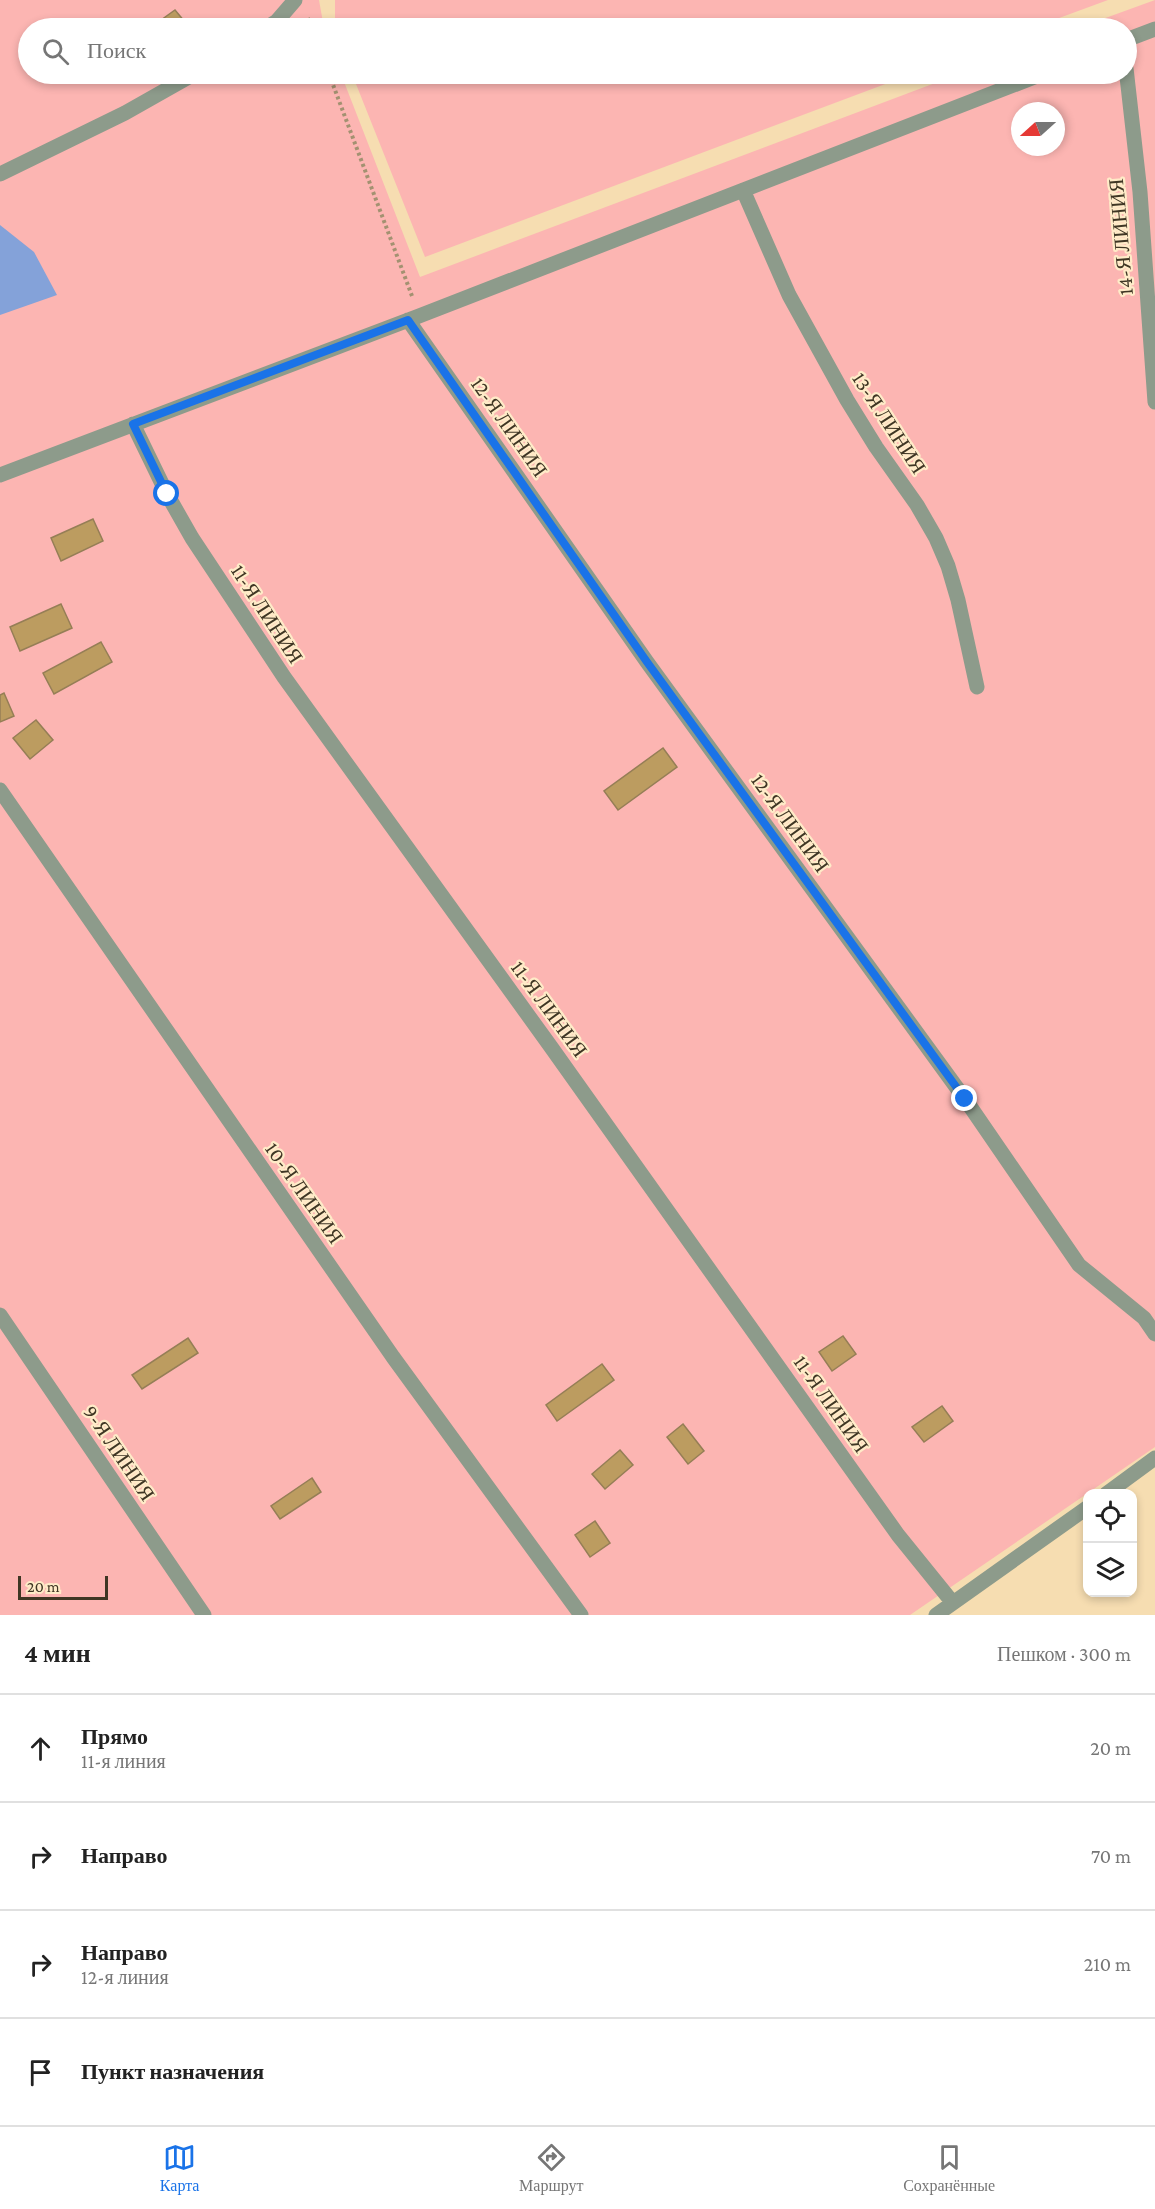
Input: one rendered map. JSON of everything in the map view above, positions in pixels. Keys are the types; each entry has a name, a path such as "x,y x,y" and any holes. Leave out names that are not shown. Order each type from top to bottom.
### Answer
{"street":[{"path":"280,18 295,0"},
{"path":"1137,36 1155,29"},
{"path":"0,174 125,113 176,84"},
{"path":"0,475 414,318 1016,84"},
{"name":"14-Я ЛИНИЯ","path":"1128,84 1140,192 1155,402"},
{"name":"13-Я ЛИНИЯ","path":"743,190 789,295 847,400 876,447 917,505 936,538 948,566 958,600 977,687"},
{"name":"12-Я ЛИНИЯ","path":"414,318 647,662 965,1099 1079,1265 1144,1318 1155,1334"},
{"name":"11-Я ЛИНИЯ","path":"133,424 167,494 192,538 284,677 898,1534 953,1604"},
{"name":"10-Я ЛИНИЯ","path":"0,790 393,1357 580,1615"},
{"name":"9-Я ЛИНИЯ","path":"0,1315 204,1615"},
{"path":"1113,1489 1155,1458"},
{"path":"936,1615 1083,1511"}],"path":[{"path":"332,84 414,318"}],"shaded area":[{"path":"0,0 319,0 322,18 18,18 18,84 345,84 420,277 932,84 1137,84 1137,18 1106,18 1155,0 1155,1447 1094,1489 1083,1489 1083,1496 910,1615 0,1615"},
{"path":"335,0 1108,0 1059,18 335,18"},
{"path":"356,84 885,84 425,257"}],"water":[{"path":"0,225 34,252 57,295 0,315"}],"building":[{"path":"175,10 182,18 164,18"},
{"path":"93,519 103,541 61,561 51,538"},
{"path":"61,604 72,628 20,651 10,627"},
{"path":"101,642 112,662 54,694 43,673"},
{"path":"4,693 14,716 0,722 0,695"},
{"path":"36,720 53,740 30,759 13,738"},
{"path":"663,748 677,767 618,810 604,791"},
{"path":"843,1336 856,1354 832,1371 819,1352"},
{"path":"188,1338 198,1353 142,1389 132,1375"},
{"path":"602,1364 614,1380 557,1421 546,1405"},
{"path":"942,1406 953,1421 924,1442 912,1427"},
{"path":"683,1424 704,1451 688,1464 667,1437"},
{"path":"620,1450 633,1465 605,1489 592,1474"},
{"path":"312,1478 321,1492 280,1519 271,1506"},
{"path":"595,1521 610,1543 590,1557 575,1535"}],"route":[{"path":"167,494 133,424 408,320 647,662 965,1099"}]}
